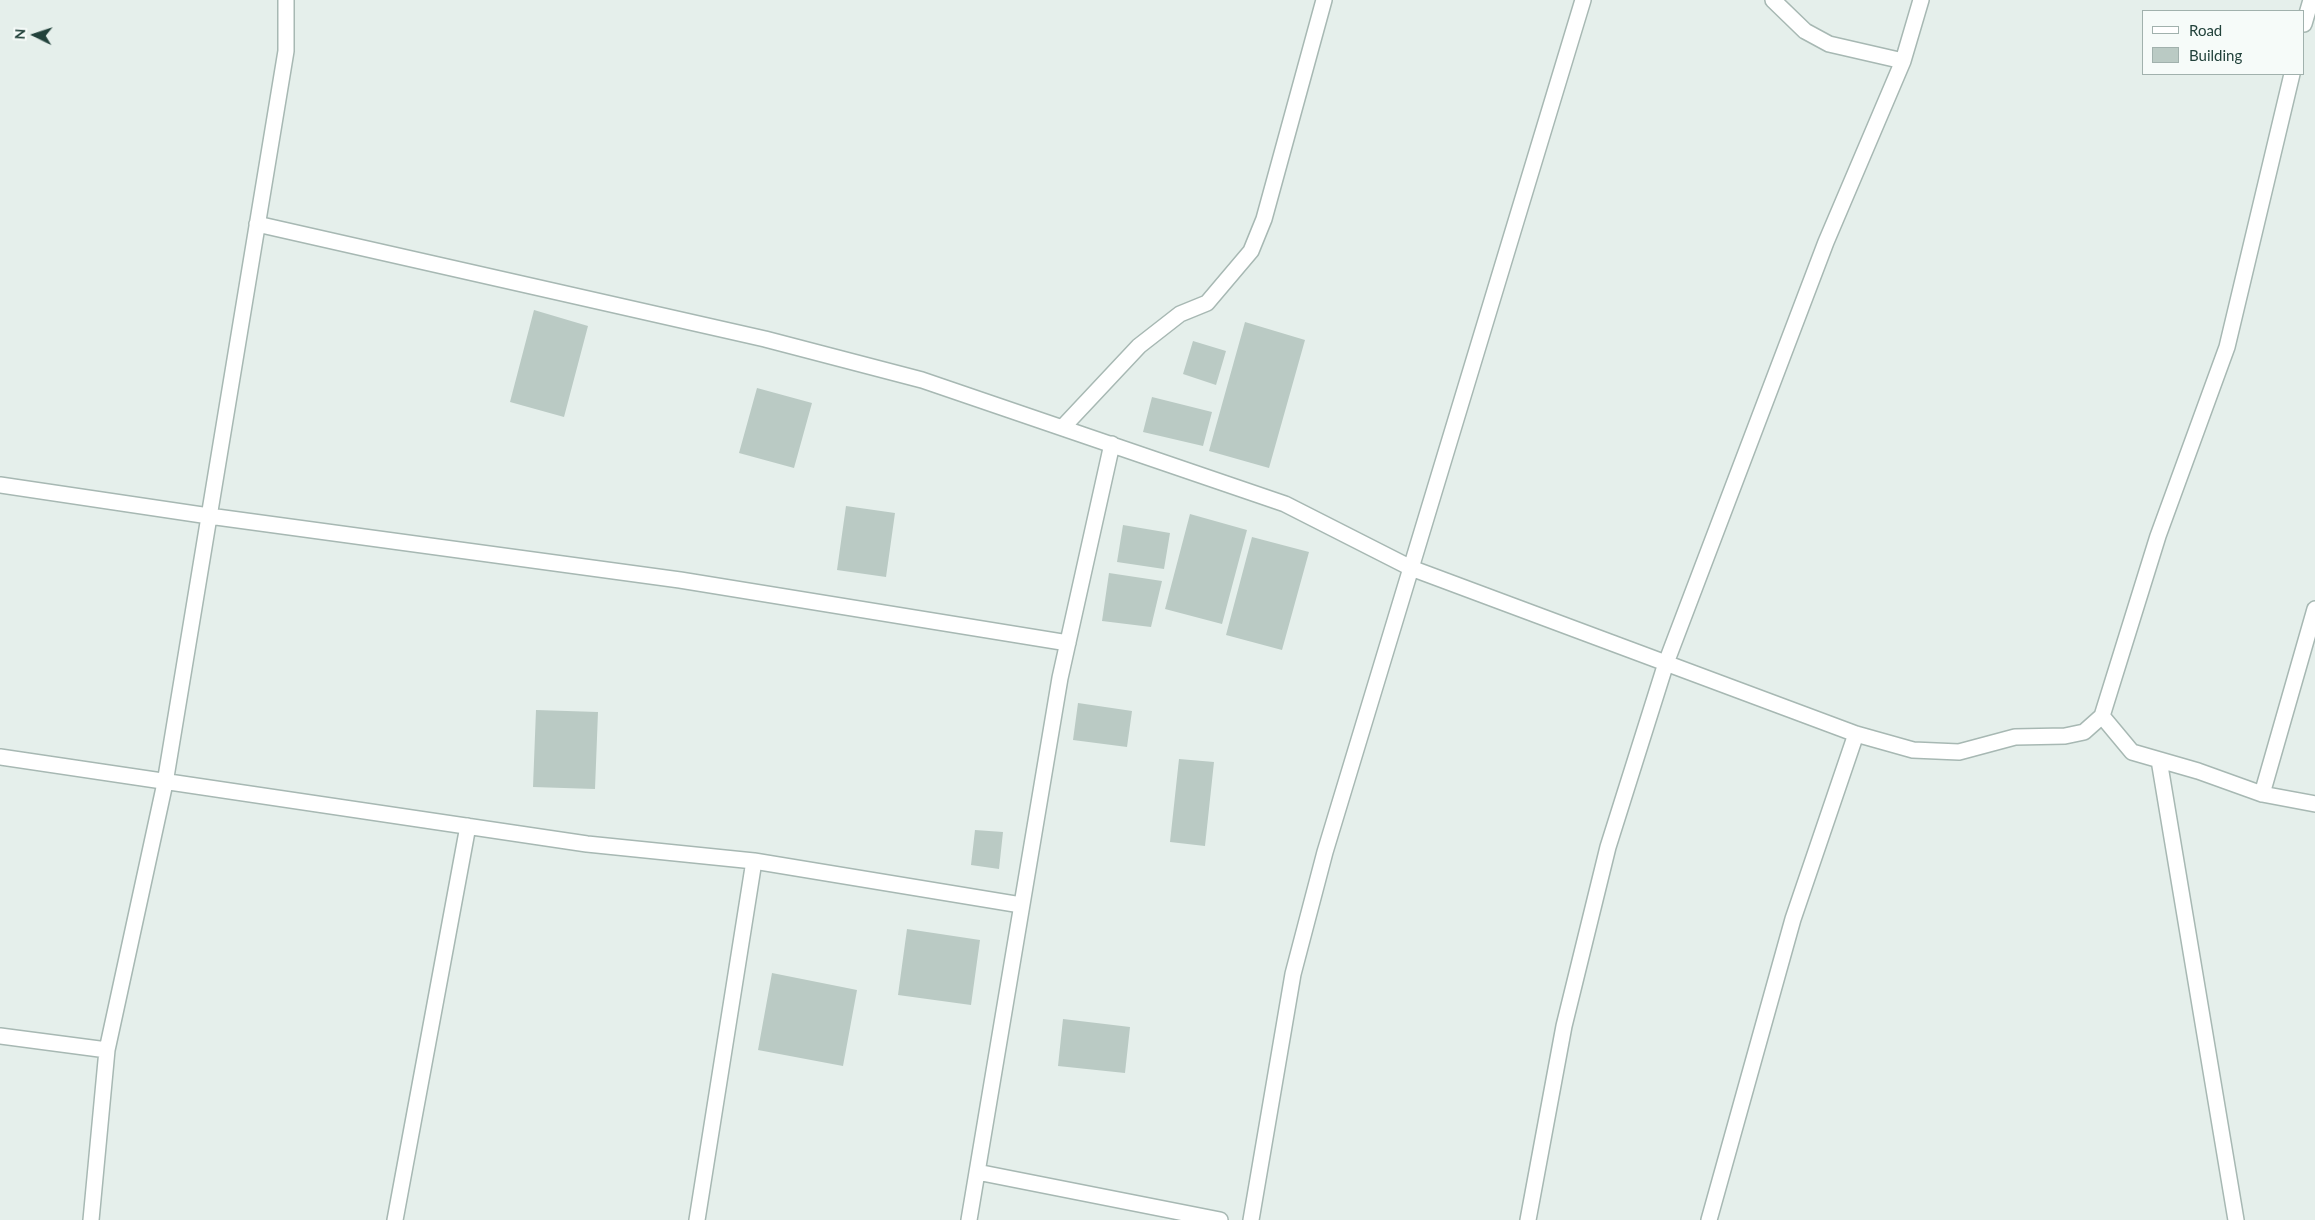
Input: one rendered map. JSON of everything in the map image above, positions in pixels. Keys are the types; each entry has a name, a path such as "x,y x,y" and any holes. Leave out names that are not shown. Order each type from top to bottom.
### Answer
{"street":[{"path":"91,1220 107,1050 165,783 286,51 286,0"},
{"path":"1063,426 1139,346 1180,314 1207,304 1251,251 1264,219 1324,0"},
{"path":"1251,1220 1293,974 1325,852 1583,0"},
{"path":"1773,0 1805,31 1829,44 1904,61"},
{"path":"1528,1220 1564,1026 1608,847 1666,663 1826,242 1904,61 1920,0"},
{"path":"2305,21 2311,0"},
{"path":"257,224 765,339 922,380 1063,426 1285,504 1411,568 1856,734 1913,750 1958,752 2015,737 2065,736 2084,732 2102,716 2158,536 2227,346 2292,75"},
{"path":"969,1220 1021,905 1068,643 1112,444"},
{"path":"0,485 209,516 680,580 1068,643"},
{"path":"2262,794 2315,609"},
{"path":"2102,716 2132,752 2198,771 2262,794 2315,804"},
{"path":"1709,1220 1793,919 1856,734"},
{"path":"0,757 165,783 587,844 754,861 1021,905"},
{"path":"2159,760 2236,1220"},
{"path":"395,1220 468,826"},
{"path":"698,1220 754,861"},
{"path":"0,1036 107,1050"},
{"path":"976,1172 1220,1220"}],"building":[{"path":"534,310 588,326 564,417 510,402"},
{"path":"1245,322 1305,340 1269,468 1209,451"},
{"path":"1193,341 1226,351 1216,385 1183,374"},
{"path":"757,388 812,403 794,468 739,453"},
{"path":"1152,397 1212,412 1203,446 1143,432"},
{"path":"846,506 895,513 886,577 837,570"},
{"path":"1190,514 1247,530 1222,624 1165,609"},
{"path":"1123,525 1170,533 1164,569 1117,562"},
{"path":"1252,537 1309,552 1282,650 1226,635"},
{"path":"1109,573 1162,581 1151,627 1102,621"},
{"path":"1078,703 1132,711 1127,747 1073,740"},
{"path":"536,710 598,712 595,789 533,787"},
{"path":"1179,759 1214,762 1205,846 1170,842"},
{"path":"975,830 1003,832 999,869 971,865"},
{"path":"907,929 980,940 971,1005 898,995"},
{"path":"772,973 857,990 843,1066 758,1050"},
{"path":"1063,1019 1130,1027 1125,1073 1058,1066"}]}
